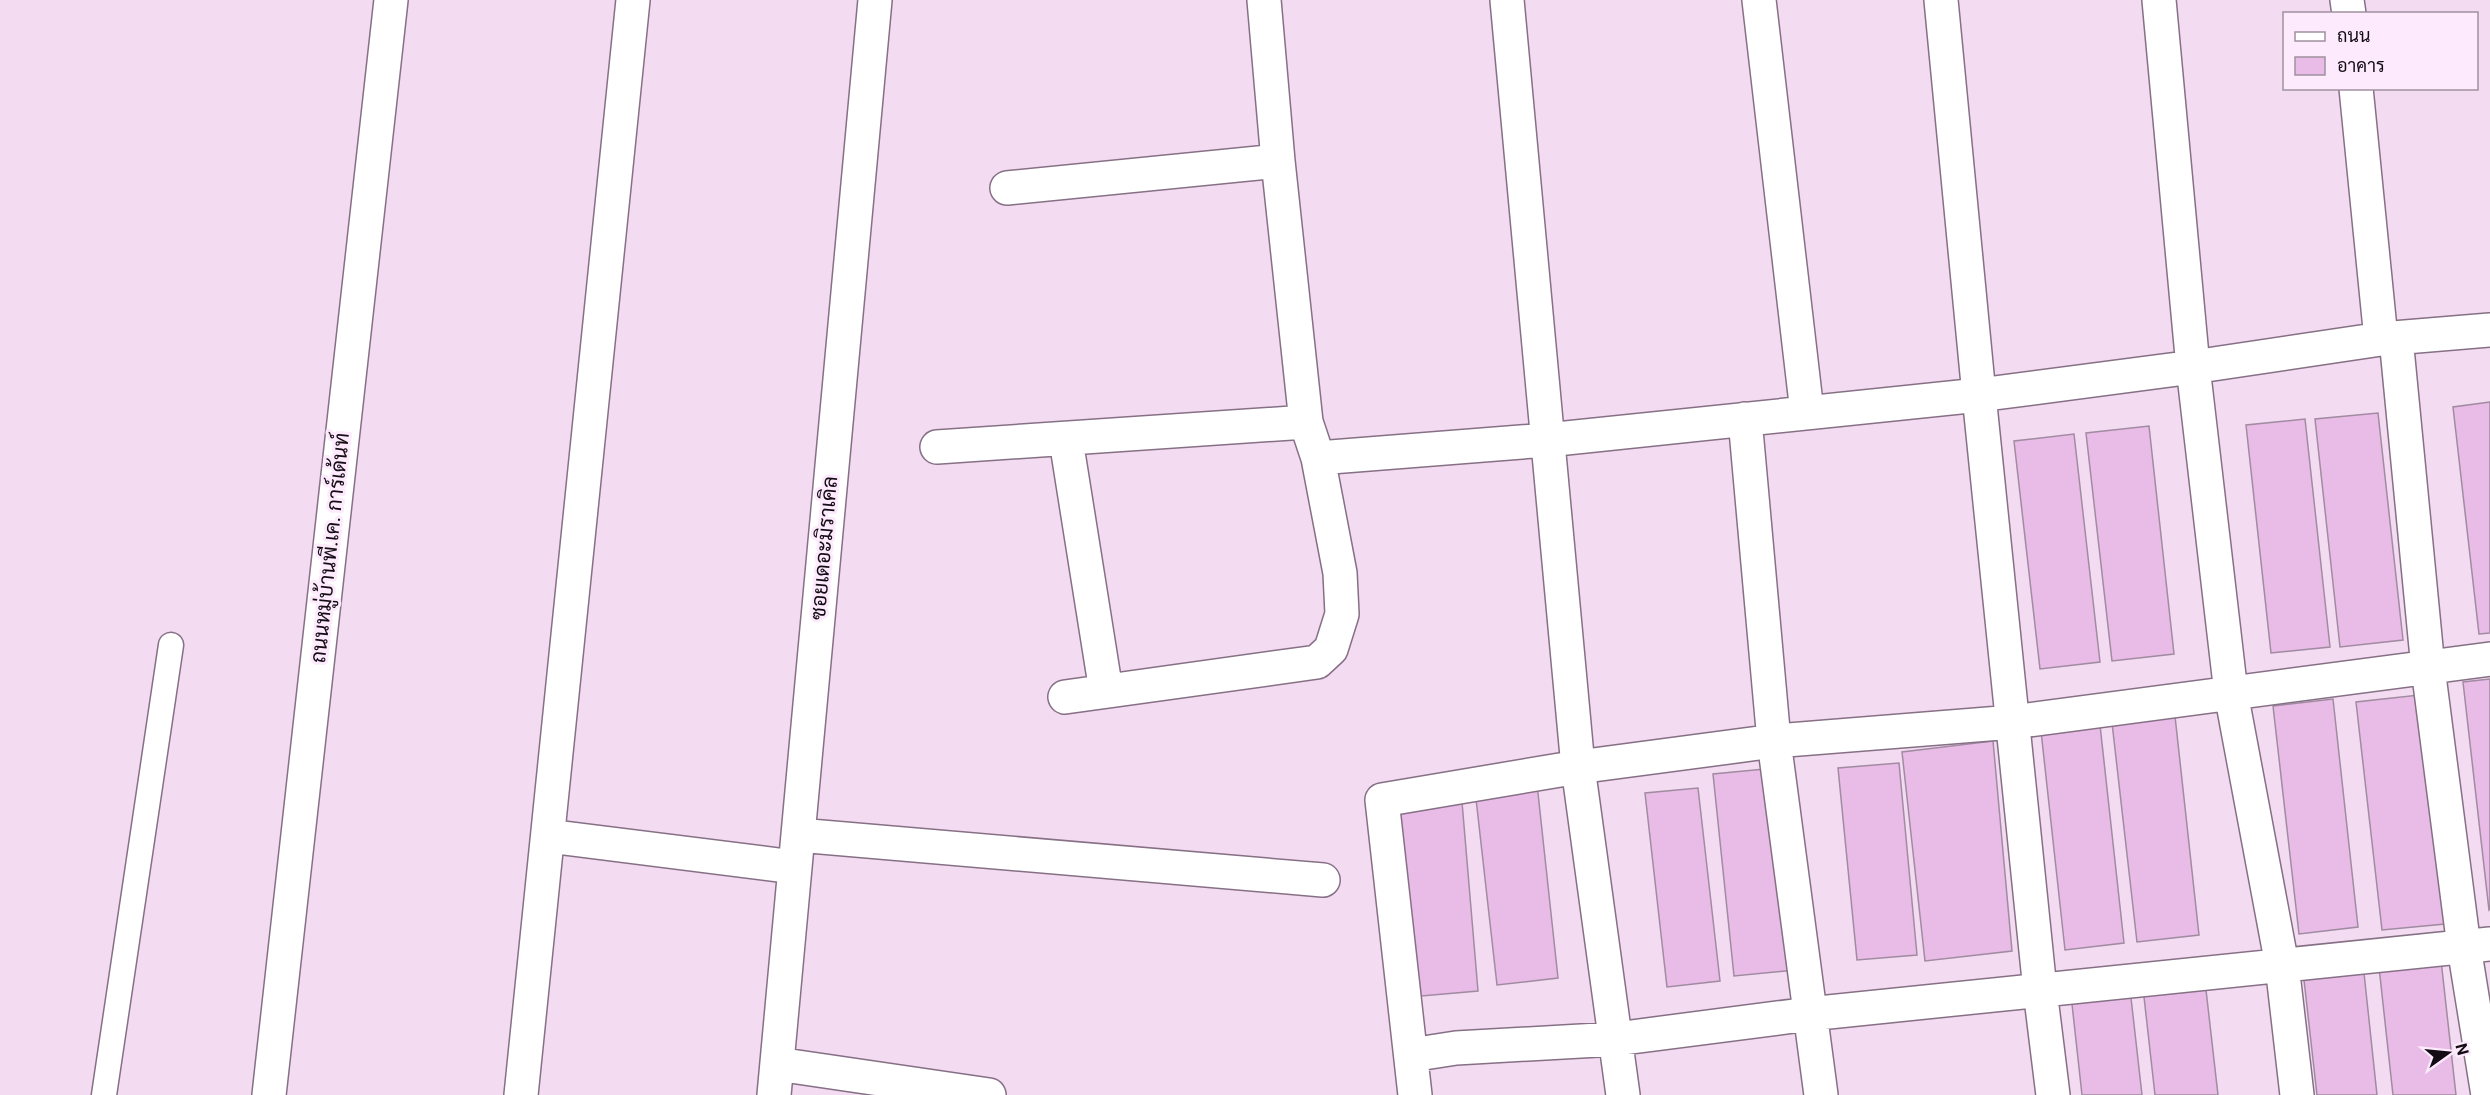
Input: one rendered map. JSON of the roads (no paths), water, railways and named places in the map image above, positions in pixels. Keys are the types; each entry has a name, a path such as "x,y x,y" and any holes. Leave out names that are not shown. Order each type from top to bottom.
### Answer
{"street":[{"name":"ถนนหมู่บ้านพี.เค. การ์เด้นท์","path":"269,1095 391,0"},
{"path":"521,1095 633,0"},
{"name":"ซอยเดอะมิราเคิล","path":"775,1080 875,0"},
{"path":"1065,697 1317,662 1331,650 1342,614 1340,573 1318,458 1306,422 1278,161 1264,0"},
{"path":"1507,0 1578,767 1623,1095"},
{"path":"1759,0 1807,412"},
{"path":"1941,0 1979,395 2040,990 2053,1095"},
{"path":"2159,0 2193,367 2231,693 2282,965 2297,1095"},
{"path":"2356,90 2428,668 2477,946 2488,1095"},
{"path":"1007,188 1278,161"},
{"path":"1318,458 1547,440 1979,395 2388,339 2490,330"},
{"path":"1745,419 1774,741 1821,1095"},
{"path":"937,447 1306,422"},
{"path":"1066,440 1106,691"},
{"path":"1415,1095 1382,800 1578,767 1774,741 2013,722 2490,659"},
{"path":"798,834 1323,880"},
{"path":"548,836 794,867"},
{"path":"1410,1055 1456,1048 1616,1039 1809,1014 2477,946"},
{"path":"775,1080 989,1095"}],"lane":[{"path":"104,1095 171,645"}]}
